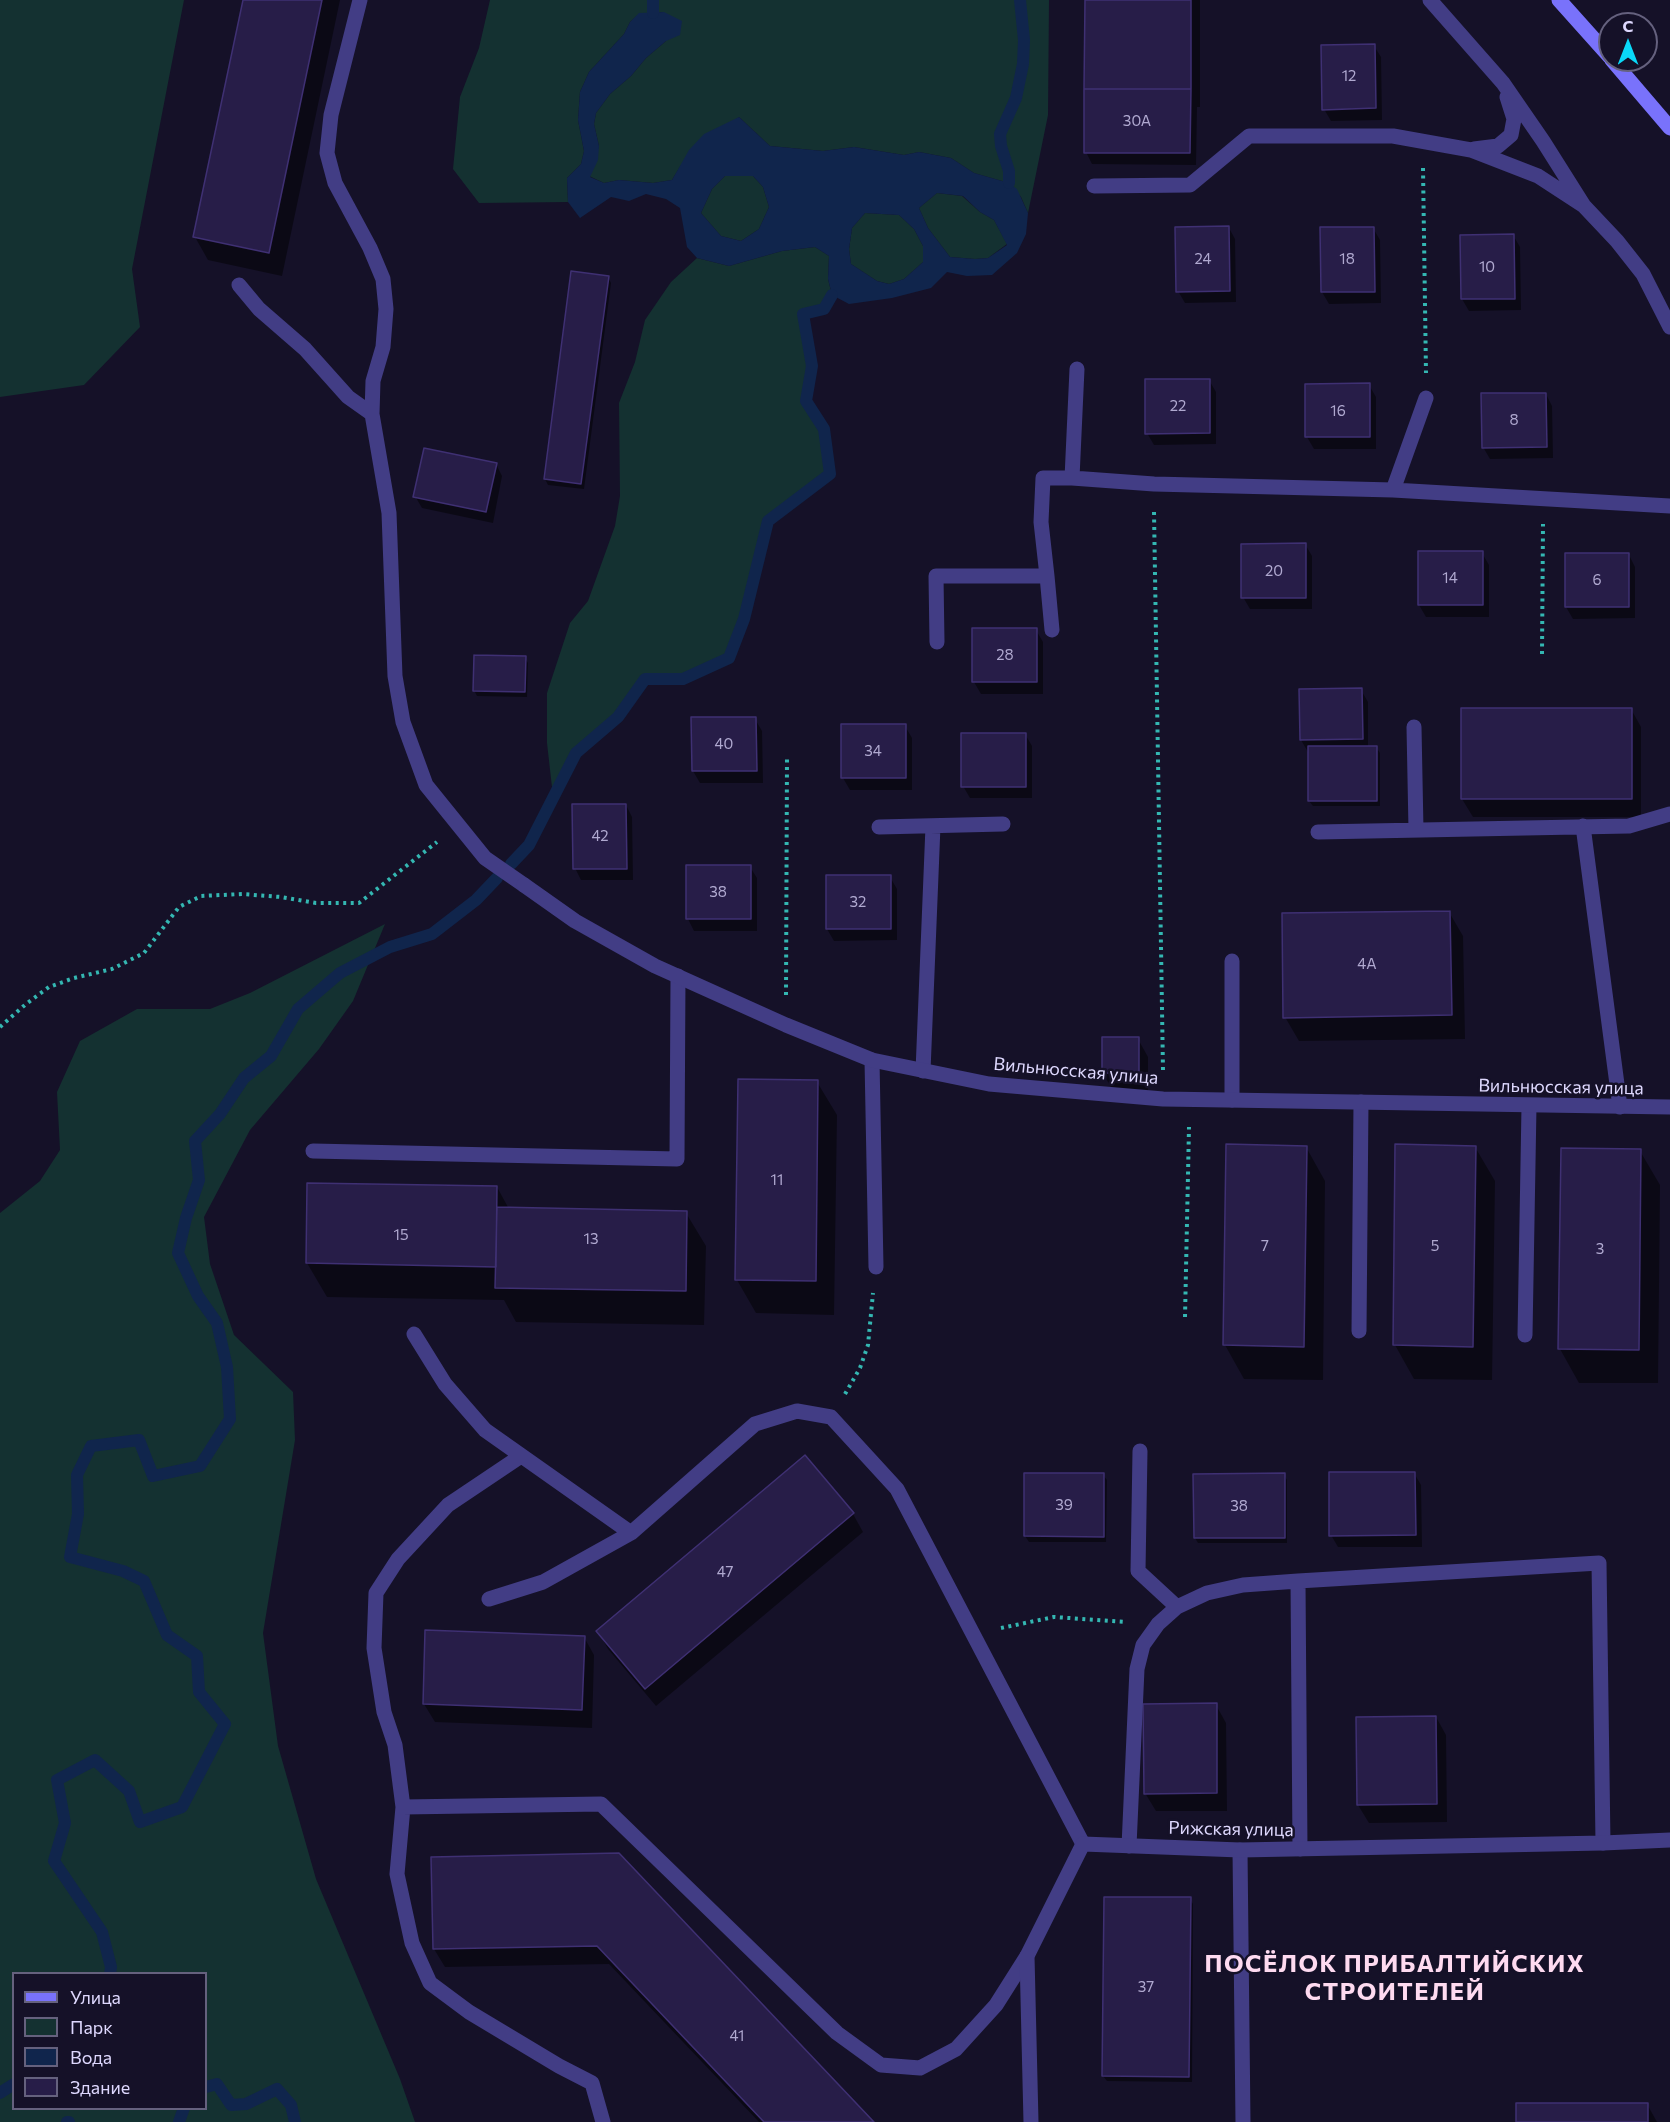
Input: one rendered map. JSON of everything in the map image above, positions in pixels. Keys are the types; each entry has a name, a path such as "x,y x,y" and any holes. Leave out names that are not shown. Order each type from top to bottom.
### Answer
{"main road":[{"path":"1559,0 1598,44"},
{"path":"1622,72 1670,128"}],"street":[{"name":"Вильнюсская улица","path":"360,0 331,115 327,153 336,183 370,248 383,279 386,309 383,347 373,381 372,414 388,513 395,676 402,722 426,785 485,858 575,921 656,966 786,1025 872,1060 923,1071 989,1084 1163,1099 1670,1107"},
{"path":"1430,0 1503,83 1584,206 1617,241 1643,274 1670,327"},
{"path":"1471,150 1498,147 1511,135 1514,119 1503,83"},
{"path":"1094,186 1190,185 1249,136 1393,136 1471,150 1538,176 1584,206"},
{"path":"239,285 259,309 305,350 348,397 372,414"},
{"path":"1072,478 1077,369"},
{"path":"1393,489 1426,398"},
{"path":"1052,630 1041,522 1043,478 1154,484 1393,489 1670,507"},
{"path":"937,642 936,576 1047,576"},
{"path":"1414,727 1416,830"},
{"path":"1318,832 1629,826 1670,814"},
{"path":"879,827 1003,824"},
{"path":"923,1071 933,826"},
{"path":"1583,826 1620,1107"},
{"path":"1232,961 1232,1101"},
{"path":"313,1151 677,1159 678,976"},
{"path":"872,1060 876,1267"},
{"path":"1359,1331 1361,1102"},
{"path":"1525,1335 1529,1106"},
{"path":"414,1334 445,1384 485,1430 631,1533"},
{"path":"402,1807 601,1804 837,2033 882,2065 920,2068 956,2049 996,2005 1027,1956 1083,1844 897,1489 831,1417 797,1411 755,1424 631,1533 543,1582 489,1599"},
{"path":"1140,1451 1138,1571 1178,1607"},
{"path":"521,1456 448,1505 398,1559 376,1593 374,1648 384,1712 395,1744 402,1807 398,1874 412,1943 430,1983 469,2012 558,2066 592,2083 603,2122"},
{"path":"1129,1846 1137,1670 1143,1645 1158,1624 1178,1607 1207,1593 1243,1586 1599,1563 1603,1843"},
{"path":"1298,1581 1300,1849"},
{"name":"Рижская улица","path":"1083,1844 1240,1850 1670,1840"},
{"path":"1240,1850 1243,2122"},
{"path":"1027,1956 1031,2122"}],"path":[{"path":"1423,141 1426,398"},
{"path":"1154,484 1163,1099"},
{"path":"1542,654 1543,499"},
{"path":"786,1025 788,756"},
{"path":"0,1027 49,987 112,969 144,953 179,907 201,896 242,894 316,903 359,903 459,826"},
{"path":"1185,1317 1189,1099"},
{"path":"860,1368 868,1346 876,1267"},
{"path":"973,1634 1054,1617 1158,1624"}],"green space":[{"path":"0,0 184,0 132,269 140,327 84,385 0,397"},
{"path":"490,0 1049,0 1048,115 1028,213 1021,197 1009,183 974,173 951,158 919,152 904,155 854,147 823,151 770,146 739,117 681,165 672,180 653,183 619,180 604,183 589,176 599,146 594,124 596,113 610,94 666,41 664,12 639,14 589,72 580,92 578,120 584,151 581,164 567,178 568,202 479,203 453,169 460,97 479,48"},
{"path":"725,176 753,176 763,187 769,207 759,229 741,241 721,236 701,213 712,189"},
{"path":"937,193 962,196 980,212 994,220 1007,244 988,258 950,257 928,228 919,208"},
{"path":"865,213 899,215 914,229 923,246 923,262 904,279 889,284 877,281 851,264 849,249 852,228"},
{"path":"815,247 829,256 828,279 832,295 824,309 803,315 812,366 806,401 824,429 830,474 769,521 744,619 729,658 683,679 645,679 618,717 576,753 553,796 547,743 547,693 570,623 588,601 615,526 620,496 619,403 635,362 645,320 671,282 697,258 729,266 782,251"},
{"path":"385,924 353,1001 319,1049 250,1130 204,1217 210,1264 234,1335 293,1392 295,1440 263,1633 278,1746 316,1879 400,2079 415,2122 0,2122 0,1213 40,1181 60,1150 57,1092 80,1041 137,1009 210,1009 250,993"}],"water":[{"path":"664,12 682,21 680,35 666,41 646,58 631,76 610,94 596,113 594,124 599,146 598,160 590,177 604,183 619,180 653,183 672,180 689,150 704,134 739,117 770,146 823,151 854,147 904,155 919,152 951,158 974,173 1009,183 1017,189 1028,213 1026,234 1017,253 992,275 967,276 947,272 931,288 892,298 849,304 832,295 828,279 829,256 815,247 782,251 729,266 697,258 687,247 680,208 666,199 646,194 629,201 611,197 580,218 568,202 567,178 581,164 584,151 578,120 580,92 589,72 624,34 630,22 639,13","holes":["725,176 753,176 763,187 769,207 759,229 741,241 721,236 701,213 712,189","937,193 963,196 980,212 994,220 1007,245 988,258 950,257 928,228 919,208","865,213 899,215 914,229 923,246 923,262 904,279 889,284 877,281 851,264 849,249 852,228"]}],"building":[{"path":"243,0 322,0 269,253 193,237"},
{"path":"1085,0 1191,0 1191,89 1084,89"},
{"path":"1375,44 1376,108 1322,110 1321,45"},
{"path":"1084,89 1191,89 1190,153 1084,153"},
{"path":"1229,226 1230,291 1176,292 1175,227"},
{"path":"1320,227 1374,227 1375,292 1321,292"},
{"path":"1514,234 1515,299 1461,299 1460,235"},
{"path":"571,271 609,276 581,484 544,479"},
{"path":"1145,379 1210,379 1210,433 1145,434"},
{"path":"1370,383 1370,437 1305,437 1305,384"},
{"path":"1481,393 1546,393 1547,447 1482,448"},
{"path":"424,448 497,463 486,512 413,497"},
{"path":"1306,543 1306,598 1241,598 1241,544"},
{"path":"1418,551 1483,551 1483,605 1418,605"},
{"path":"1565,553 1629,553 1629,607 1565,607"},
{"path":"972,628 1037,628 1037,682 972,682"},
{"path":"474,655 526,656 525,692 473,691"},
{"path":"1362,688 1363,739 1300,740 1299,689"},
{"path":"1461,708 1632,708 1632,799 1461,799"},
{"path":"691,717 756,717 757,771 692,771"},
{"path":"841,724 906,724 906,778 841,778"},
{"path":"961,733 1026,733 1026,787 961,787"},
{"path":"1308,746 1377,746 1377,801 1308,801"},
{"path":"572,804 626,804 627,869 573,869"},
{"path":"686,865 751,865 751,919 686,919"},
{"path":"826,875 891,875 891,929 826,929"},
{"path":"1450,911 1452,1015 1283,1018 1282,913"},
{"path":"1102,1037 1139,1037 1139,1073 1102,1073"},
{"path":"738,1079 818,1080 816,1281 735,1280"},
{"path":"1226,1144 1307,1146 1304,1347 1223,1345"},
{"path":"1395,1144 1476,1146 1473,1347 1393,1345"},
{"path":"1561,1148 1641,1149 1639,1350 1558,1349"},
{"path":"307,1183 497,1186 496,1267 306,1263"},
{"path":"497,1207 687,1211 686,1291 495,1288"},
{"path":"805,1455 854,1513 645,1689 596,1631"},
{"path":"1329,1472 1415,1472 1416,1535 1329,1536"},
{"path":"1024,1473 1104,1473 1104,1537 1024,1536"},
{"path":"1285,1473 1285,1538 1194,1538 1193,1474"},
{"path":"425,1630 585,1636 582,1710 423,1704"},
{"path":"1217,1703 1217,1793 1144,1794 1143,1704"},
{"path":"1436,1716 1437,1804 1357,1805 1356,1717"},
{"path":"619,1853 874,2122 764,2122 597,1946 433,1949 431,1857"},
{"path":"1104,1897 1191,1897 1189,2077 1102,2076"},
{"path":"1516,2103 1648,2103 1648,2122 1516,2122"}],"waterway":[{"path":"653,0 653,13"},
{"path":"1009,183 1009,171 1001,146 1000,134 1016,98 1023,64 1024,40 1020,0"},
{"path":"511,864 529,845 576,753 618,717 645,679 683,679 729,658 744,619 768,521 830,474 824,429 806,401 812,366 803,314 824,309 832,295"},
{"path":"110,1972 102,1932 54,1861 65,1823 57,1780 95,1760 129,1791 140,1822 182,1807 225,1724 199,1692 197,1656 167,1635 144,1581 123,1571 70,1557 78,1514 77,1475 91,1446 139,1440 153,1476 200,1466 230,1419 227,1367 217,1323 198,1296 178,1253 186,1218 199,1180 195,1141 220,1114 244,1078 271,1056 298,1009 340,973 390,947 432,934 476,900 497,878"},
{"path":"207,2087 217,2084 231,2105 246,2104 277,2089 291,2105 295,2122"},
{"path":"0,2093 12,2085"},
{"path":"179,2122 183,2110"}],"district":[{"name":"ПОСЁЛОК ПРИБАЛТИЙСКИХ СТРОИТЕЛЕЙ","path":"1395,1978"}]}
